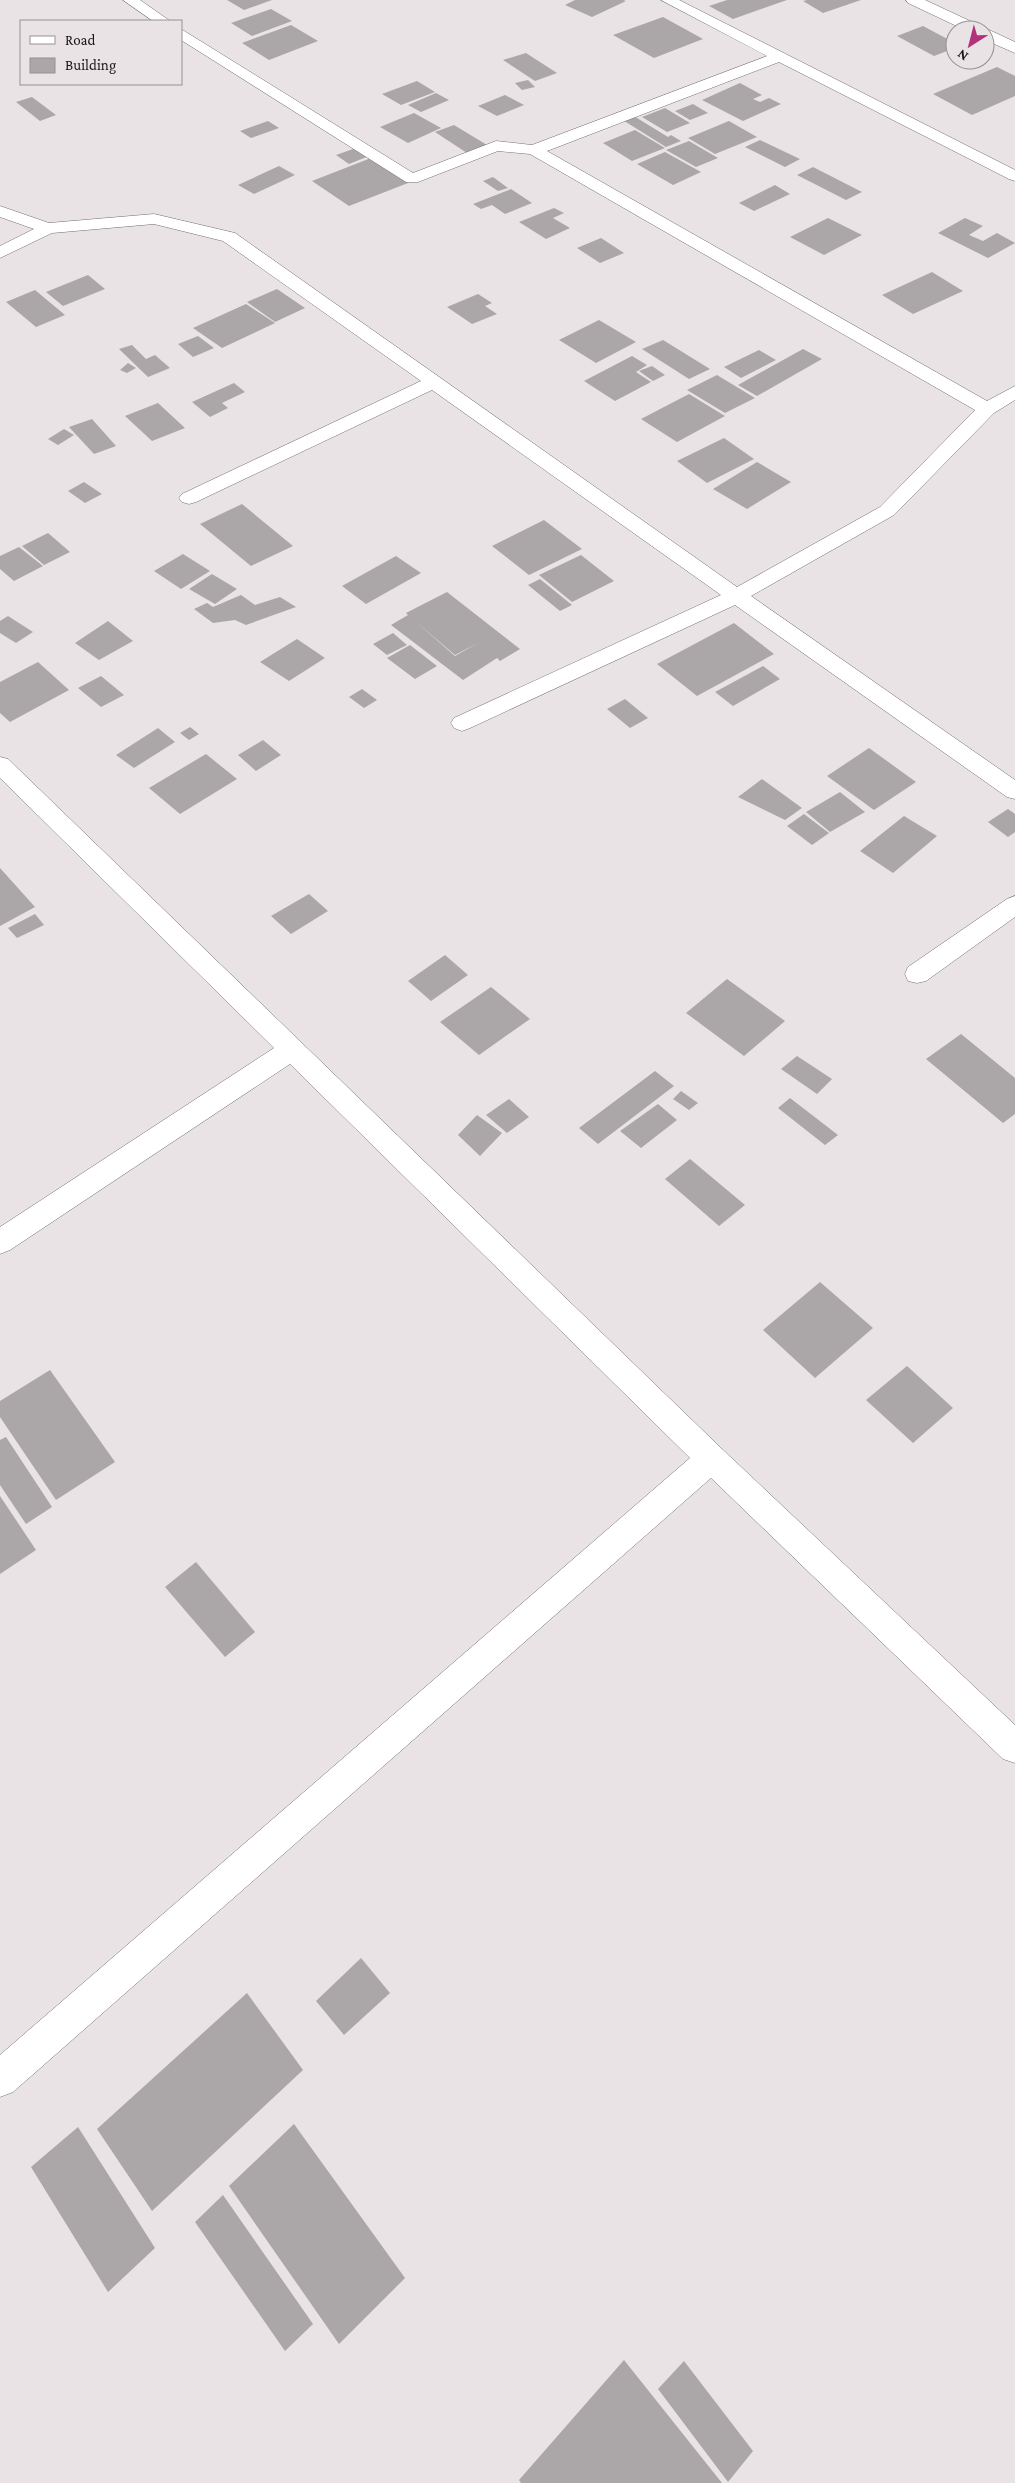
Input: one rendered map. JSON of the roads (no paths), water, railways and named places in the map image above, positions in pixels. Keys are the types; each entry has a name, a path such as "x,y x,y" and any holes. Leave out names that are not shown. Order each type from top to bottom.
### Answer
{"street":[{"path":"130,0 161,20"},
{"path":"668,0 1015,176"},
{"path":"913,0 956,20"},
{"path":"182,34 412,179 496,146 534,150 986,409"},
{"path":"995,39 1015,48"},
{"path":"534,150 780,56"},
{"path":"0,211 48,228"},
{"path":"0,252 48,228 154,219 229,237 1015,791"},
{"path":"189,498 434,382"},
{"path":"462,723 736,596 887,511 986,409 1015,392"},
{"path":"0,765 712,1459 1015,1747"},
{"path":"917,974 1015,905"},
{"path":"0,1242 293,1049"},
{"path":"0,2079 712,1459"}]}
